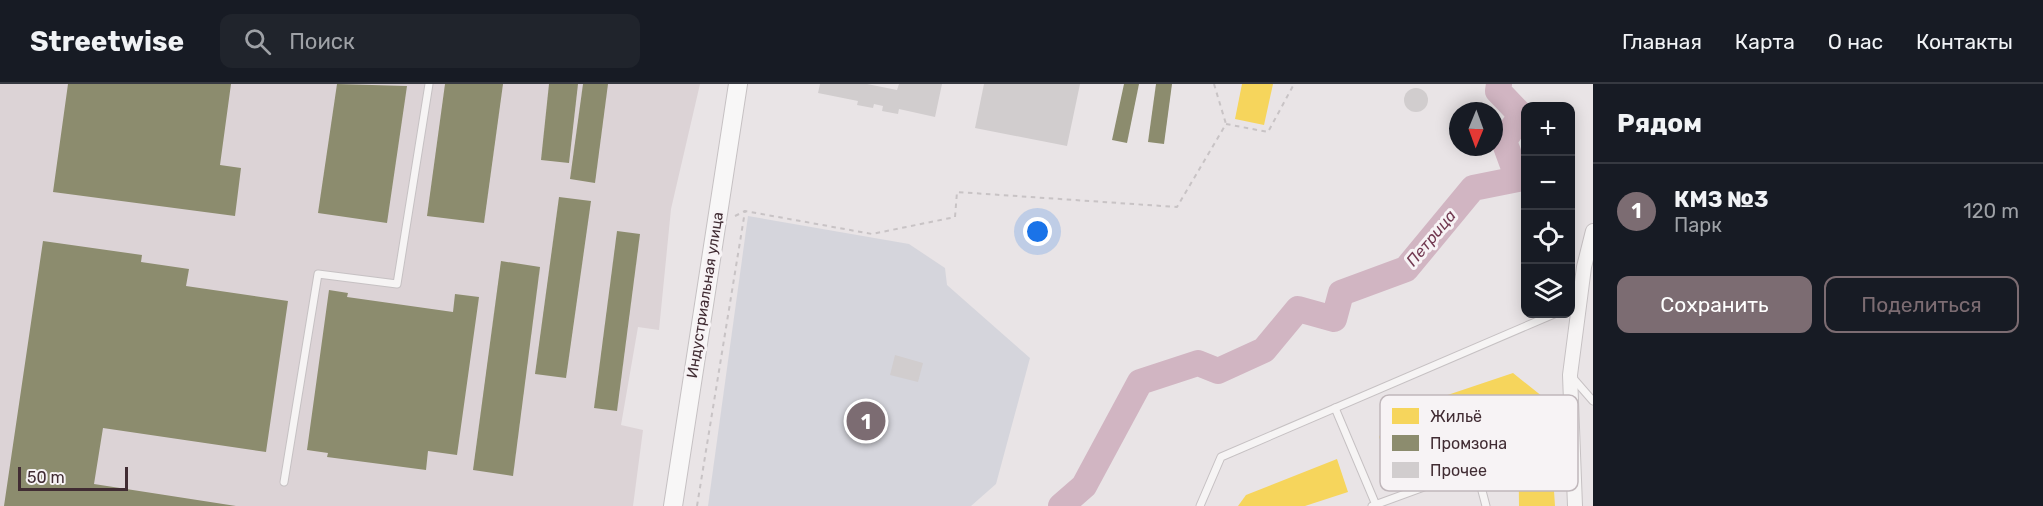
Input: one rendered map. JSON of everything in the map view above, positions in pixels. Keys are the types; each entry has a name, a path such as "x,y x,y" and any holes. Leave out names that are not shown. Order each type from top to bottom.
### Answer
{"main road":[{"name":"Индустриальная улица","path":"673,506 738,84"}],"street":[{"path":"1575,304 1593,231"},
{"path":"1571,395 1574,318"},
{"path":"1574,491 1575,506"}],"lane":[{"path":"284,482 318,274 397,284 429,84"},
{"path":"1200,506 1221,457 1545,318"},
{"path":"1570,375 1593,401"},
{"path":"1335,408 1374,505 1413,491"},
{"path":"1482,491 1486,506"}],"path":[{"path":"729,218 746,211 872,234 955,217 957,192 1177,207 1226,124 1214,84"},
{"path":"1226,124 1268,132 1294,84"},
{"path":"698,506 746,211"}],"shaded area":[{"path":"0,84 700,84 671,209 659,330 638,327 621,425 643,430 633,506 0,506"},
{"path":"748,216 909,244 945,268 947,285 1030,358 996,484 971,506 708,506"}],"building: Жильё":[{"path":"1242,84 1273,84 1264,125 1235,119"},
{"path":"1513,373 1540,395 1448,395"},
{"path":"1337,459 1348,492 1305,506 1238,506 1246,495"},
{"path":"1519,491 1554,491 1555,506 1519,506"}],"building: Промзона":[{"path":"68,84 231,84 220,165 241,168 235,216 53,192"},
{"path":"337,84 407,86 387,223 318,213"},
{"path":"445,84 503,84 484,223 427,216"},
{"path":"549,84 578,84 569,163 541,160"},
{"path":"583,84 608,84 595,183 570,179"},
{"path":"1124,84 1139,84 1127,143 1112,140"},
{"path":"1156,84 1172,84 1164,144 1148,142"},
{"path":"559,197 591,201 566,378 535,374"},
{"path":"617,231 640,234 617,411 594,408"},
{"path":"43,241 142,255 141,262 189,269 186,286 288,301 266,452 103,428 94,484 236,506 4,506"},
{"path":"501,261 540,267 513,476 473,470"},
{"path":"329,290 348,293 347,297 453,312 455,294 479,297 457,455 428,451 426,470 327,457 328,453 307,450"}],"building: Прочее":[{"path":"820,84 867,84 897,90 899,84 942,84 935,117 899,109 898,114 882,111 883,106 874,104 873,108 857,105 858,101 818,93"},
{"path":"984,84 1080,84 1067,146 975,128"},
{"path":"1416,88 1421,89 1427,95 1427,105 1421,111 1416,112 1411,111 1405,105 1404,100 1405,95 1411,89"},
{"path":"895,355 923,363 918,382 890,375"}],"waterway":[{"name":"Петрица","path":"1061,506 1084,486 1140,382 1198,363 1218,371 1264,350 1298,309 1334,319 1341,293 1406,269 1473,188 1518,179 1504,141 1521,115 1498,91 1499,84"}],"place":[{"name":"КМЗ №3","path":"866,421"}]}
